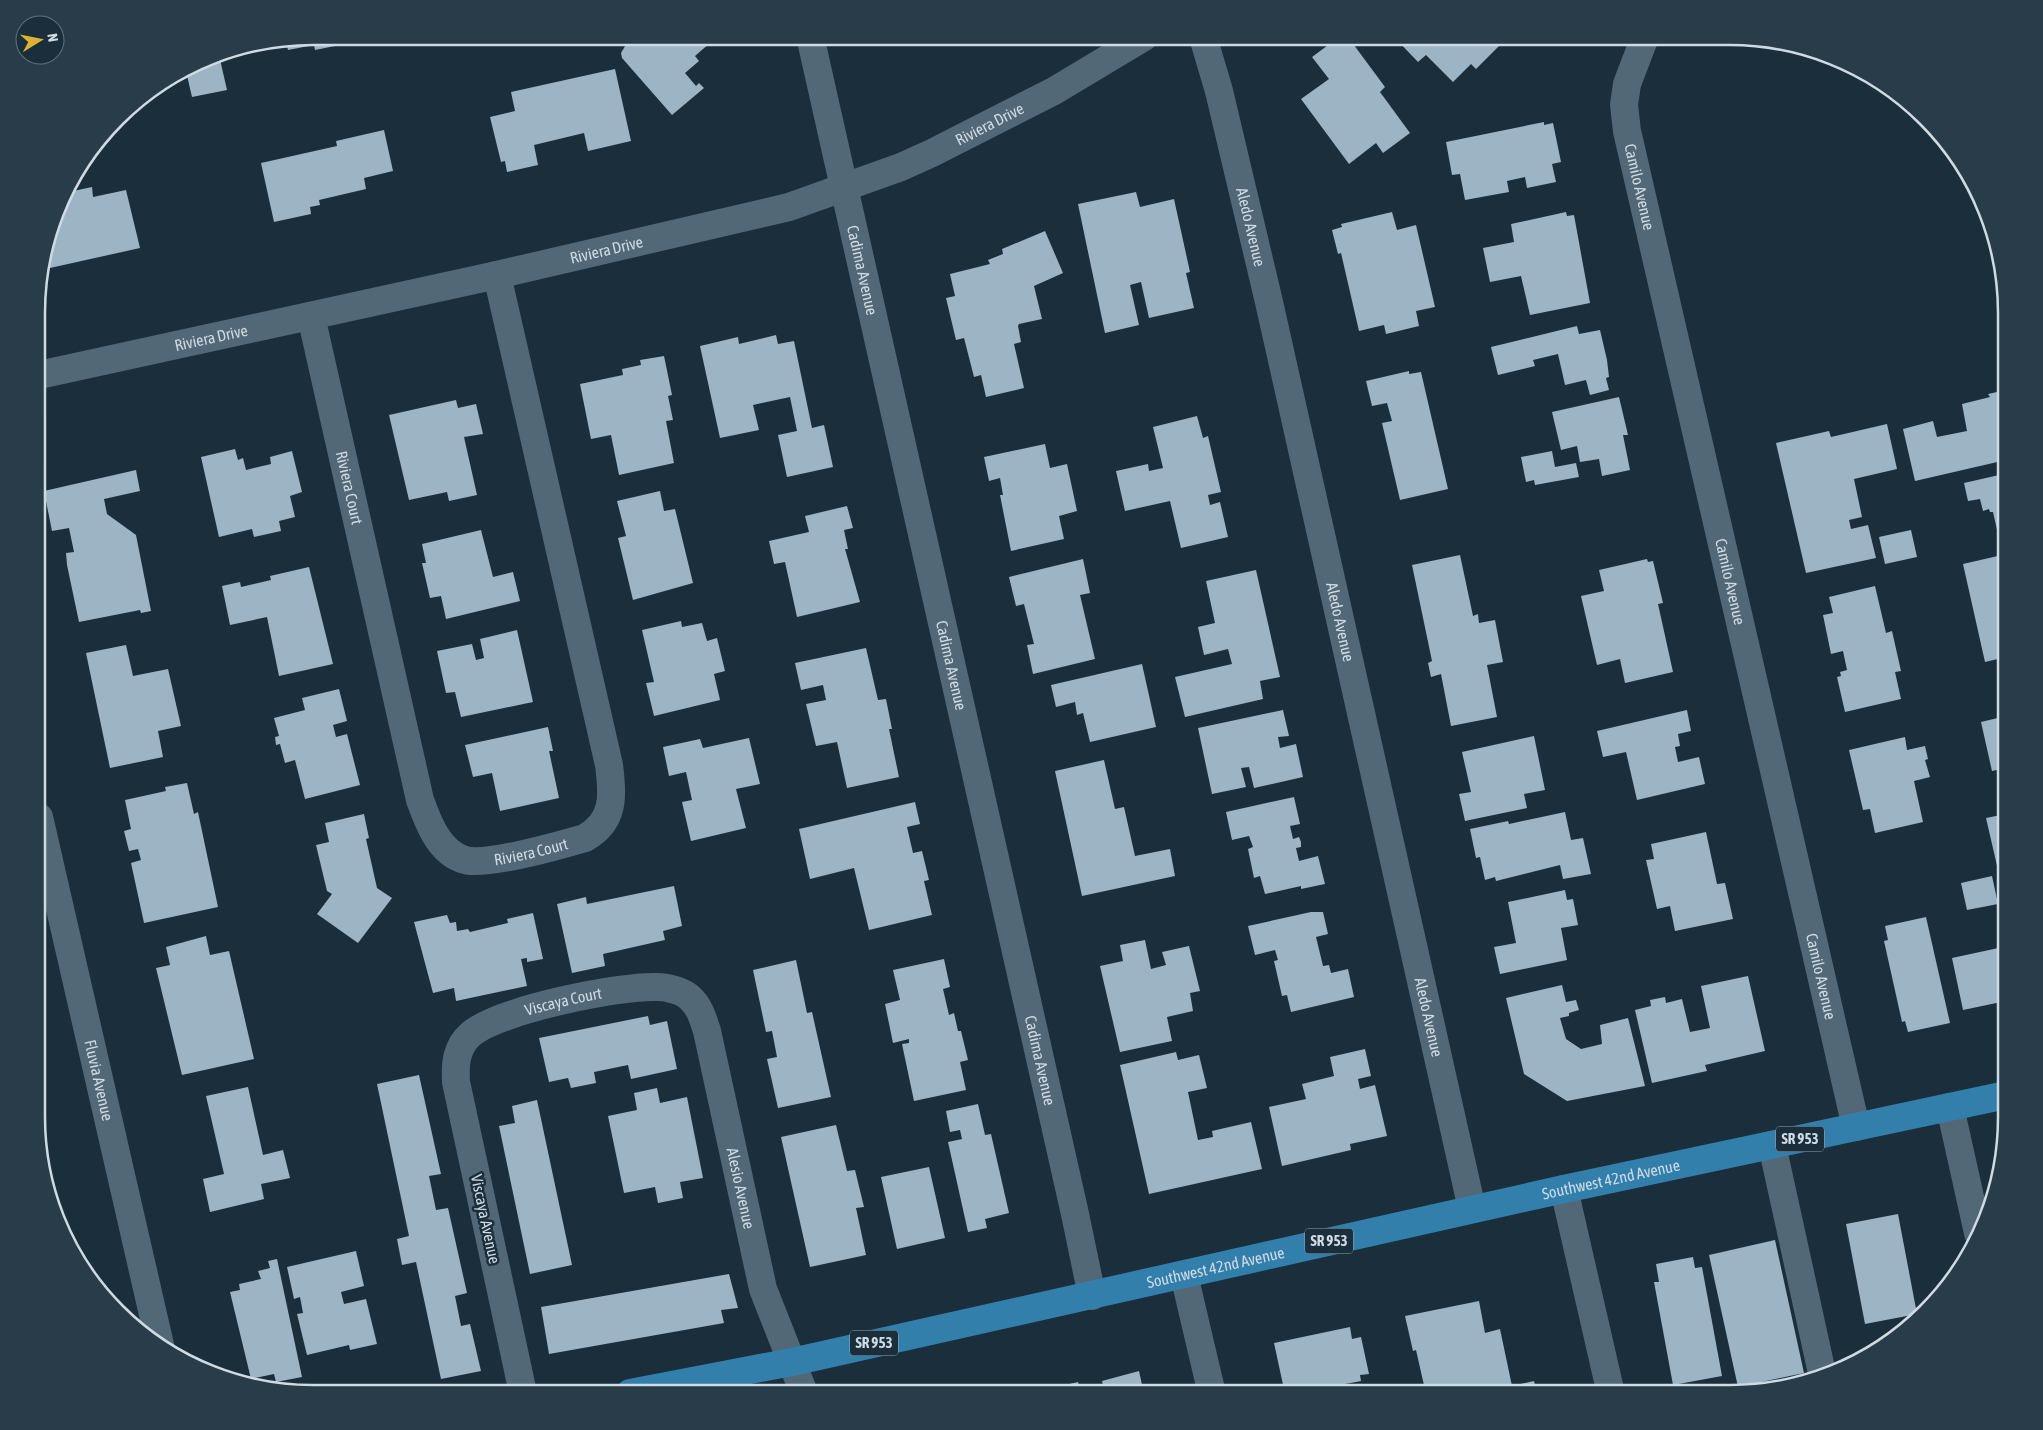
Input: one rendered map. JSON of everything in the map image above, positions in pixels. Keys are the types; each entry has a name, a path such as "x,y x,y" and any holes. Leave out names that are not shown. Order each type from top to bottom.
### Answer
{"main road":[{"name":"Southwest 42nd Avenue","path":"672,1385 792,1362 1472,1209 1998,1097"}],"street":[{"name":"Cadima Avenue","path":"812,45 842,187 1073,1204 1092,1296"},
{"name":"Riviera Drive","path":"45,374 498,275 790,206 901,167 984,128 1054,91 1131,45"},
{"name":"Aledo Avenue","path":"1205,45 1219,91 1269,302 1472,1209"},
{"name":"Camilo Avenue","path":"1641,45 1627,84 1624,105 1627,131 1856,1127"},
{"name":"Riviera Court","path":"311,316 420,800 429,824 440,841 453,854 465,860 508,856 572,842 596,832 605,820 610,807 611,783 609,765 498,275"},
{"name":"Fluvia Avenue","path":"45,843 158,1336"},
{"name":"Viscaya Court","path":"461,1046 471,1034 488,1023 551,1004 635,988 659,987 675,990"},
{"name":"Alesio Avenue","path":"675,990 690,997 701,1011 707,1031 763,1289 801,1385"},
{"name":"Viscaya Avenue","path":"461,1046 456,1056 456,1082 521,1385"},
{"path":"1950,1107 1976,1224"},
{"path":"1772,1145 1821,1369"},
{"path":"1564,1189 1609,1385"},
{"path":"1184,1275 1210,1385"}],"building":[{"path":"314,45 288,50 287,46"},
{"path":"314,45 335,45 335,46 315,50"},
{"path":"626,45 708,45 695,56 699,61 685,73 696,86 699,83 704,88 672,115 622,58 621,53"},
{"path":"1328,45 1354,45 1385,87 1380,92 1410,133 1383,153 1376,143 1349,164 1301,99 1329,79 1312,57"},
{"path":"1402,45 1500,45 1476,69 1471,64 1453,82 1426,55 1418,62"},
{"path":"220,61 227,90 192,97 187,77"},
{"path":"615,69 631,141 588,151 584,133 534,145 538,165 507,172 505,161 501,162 490,117 515,111 511,92"},
{"path":"1544,122 1544,125 1553,123 1561,162 1552,164 1556,182 1527,188 1525,177 1507,181 1509,192 1465,200 1460,174 1452,175 1446,142"},
{"path":"384,130 393,171 364,178 366,189 319,200 320,205 310,207 311,214 274,222 261,163 337,146 336,141"},
{"path":"92,187 93,197 126,190 140,248 49,268 59,227 75,191"},
{"path":"1136,192 1140,207 1174,199 1190,272 1186,273 1194,308 1149,318 1141,282 1130,285 1139,325 1105,333 1078,204"},
{"path":"1392,212 1397,230 1416,225 1435,307 1416,311 1419,326 1386,334 1384,325 1359,331 1341,253 1338,254 1332,230 1342,227 1341,224"},
{"path":"1566,212 1567,216 1574,215 1590,303 1530,315 1521,276 1490,282 1483,248 1514,242 1511,224"},
{"path":"1045,231 1063,273 1034,286 1042,319 1019,324 1018,326 1021,342 1014,344 1024,388 986,397 981,375 974,377 964,338 956,340 946,298 955,296 950,274 990,264 988,260 1003,254 1002,249"},
{"path":"1577,326 1579,334 1600,330 1607,360 1609,377 1606,378 1609,390 1590,395 1586,380 1565,385 1558,354 1533,360 1535,366 1498,375 1491,347"},
{"path":"776,335 778,344 794,341 812,428 824,425 833,467 787,477 778,435 797,431 790,397 753,405 759,430 720,438 700,346 738,337 739,344"},
{"path":"664,356 672,395 668,396 673,420 666,421 674,463 619,475 611,435 591,439 580,384 623,375 622,369 641,365 640,360"},
{"path":"1409,371 1409,374 1421,372 1448,489 1400,500 1382,423 1392,421 1387,403 1372,406 1366,381"},
{"path":"1998,392 1998,462 1915,481 1903,429 1933,421 1937,437 1967,431 1962,404 1990,397 1988,394"},
{"path":"1619,397 1628,435 1623,435 1630,470 1602,476 1599,459 1580,462 1577,446 1561,450 1552,412"},
{"path":"456,400 458,408 476,404 483,434 464,437 477,495 449,501 447,492 409,500 389,415"},
{"path":"1197,416 1203,438 1208,436 1221,492 1208,495 1210,505 1220,502 1228,537 1181,548 1170,501 1125,511 1116,471 1148,464 1149,471 1163,468 1153,427"},
{"path":"1887,424 1897,469 1854,479 1862,517 1849,520 1851,529 1868,525 1876,558 1806,573 1776,443 1829,431 1831,437"},
{"path":"1045,444 1050,468 1067,464 1077,511 1059,516 1064,539 1011,551 1000,495 1003,495 1000,478 989,481 984,457"},
{"path":"235,449 238,460 243,458 246,470 271,464 270,457 292,451 302,492 290,496 295,517 279,521 281,531 254,537 252,529 219,537 201,457"},
{"path":"1552,451 1555,467 1576,463 1579,477 1535,485 1534,480 1526,482 1521,457"},
{"path":"136,470 140,491 104,499 107,514 136,535 151,611 141,613 140,610 79,622 67,565 66,553 74,552 69,528 52,531 45,491"},
{"path":"1998,475 1998,534 1993,512 1990,512 1989,509 1983,511 1980,499 1968,501 1964,483"},
{"path":"660,491 664,511 675,509 693,583 633,600 618,538 626,536 617,501"},
{"path":"847,506 853,528 844,530 848,549 845,549 860,602 797,617 785,562 774,564 769,541 809,532 805,516"},
{"path":"481,530 493,577 513,572 520,601 446,619 441,596 430,598 422,563 426,563 422,544"},
{"path":"1911,530 1917,557 1885,564 1879,537"},
{"path":"1460,555 1473,616 1478,614 1479,623 1495,620 1503,662 1487,665 1497,717 1451,726 1441,674 1431,677 1428,663 1432,661 1412,565"},
{"path":"1998,556 1998,659 1985,662 1963,564"},
{"path":"1083,559 1090,593 1080,595 1095,659 1033,674 1027,645 1034,644 1024,604 1016,606 1009,577"},
{"path":"1647,559 1648,562 1653,561 1663,603 1658,604 1673,672 1625,683 1620,659 1597,665 1581,596 1604,591 1599,570"},
{"path":"309,567 333,664 279,676 267,617 230,625 222,586 240,582 241,587 271,580 270,576"},
{"path":"1256,570 1280,677 1260,681 1263,699 1185,717 1175,677 1232,664 1228,649 1204,655 1198,627 1215,623 1206,581"},
{"path":"1875,586 1886,633 1892,631 1901,671 1895,672 1901,699 1845,712 1837,677 1841,676 1840,672 1847,670 1843,651 1831,654 1823,615 1833,613 1829,597"},
{"path":"681,621 682,627 702,623 707,641 717,638 725,671 714,674 720,700 654,716 646,683 654,682 642,630"},
{"path":"517,630 533,702 461,717 455,692 446,693 437,651 472,644 476,660 484,658 480,639"},
{"path":"126,645 133,676 168,669 181,726 158,731 163,757 110,768 86,653"},
{"path":"866,648 878,700 886,699 892,729 889,729 899,777 847,788 837,742 816,746 806,704 826,700 823,685 801,690 795,663"},
{"path":"1142,664 1156,727 1090,742 1083,713 1077,715 1075,702 1056,707 1051,685"},
{"path":"339,689 347,721 333,725 336,737 347,734 360,785 305,799 295,760 285,763 280,744 276,745 275,737 279,736 274,718 305,710 302,698"},
{"path":"1283,710 1289,736 1278,737 1280,748 1296,744 1303,777 1254,788 1249,767 1241,768 1246,787 1212,794 1198,728"},
{"path":"1687,710 1691,731 1678,734 1680,746 1675,747 1678,762 1699,757 1705,784 1637,800 1626,752 1603,757 1597,731"},
{"path":"1998,718 1998,770 1992,771 1981,722"},
{"path":"548,727 553,751 549,751 559,798 500,811 492,773 473,777 465,745"},
{"path":"1534,736 1545,790 1524,794 1527,808 1465,821 1459,794 1471,792 1462,752"},
{"path":"1905,737 1907,750 1925,746 1928,759 1925,760 1930,777 1914,781 1923,822 1875,833 1870,809 1863,810 1849,750"},
{"path":"749,738 760,784 736,789 746,828 691,841 682,802 692,800 686,772 669,776 663,747 700,739 703,748"},
{"path":"1104,760 1115,809 1124,807 1135,856 1170,849 1175,876 1082,896 1055,771"},
{"path":"187,783 194,814 198,812 218,907 144,923 131,863 141,860 138,849 129,851 124,831 131,829 125,800 166,791 165,787"},
{"path":"1294,797 1300,824 1290,826 1293,839 1299,837 1301,842 1301,847 1296,848 1299,861 1318,856 1325,884 1301,889 1301,886 1265,894 1260,876 1254,878 1248,849 1253,847 1249,836 1232,840 1226,812"},
{"path":"915,802 920,824 907,827 913,853 922,851 929,880 924,881 932,915 869,930 854,868 810,879 799,829"},
{"path":"1565,812 1571,840 1583,838 1591,874 1563,879 1560,865 1496,881 1495,877 1485,880 1480,857 1476,858 1470,829 1508,821 1509,824"},
{"path":"364,814 369,838 366,839 377,888 392,898 358,943 317,914 332,894 327,891 316,845 329,842 325,823"},
{"path":"1998,816 1998,870 1986,818"},
{"path":"1706,832 1717,884 1725,883 1733,919 1675,931 1670,906 1657,909 1646,860 1654,859 1651,844"},
{"path":"1992,876 1998,904 1967,910 1961,883"},
{"path":"674,886 682,926 663,931 665,940 603,954 605,966 572,973 557,904 586,897 587,904"},
{"path":"1565,890 1567,900 1573,899 1578,925 1561,928 1567,960 1500,974 1494,947 1516,943 1508,902"},
{"path":"1311,912 1323,912 1328,934 1316,937 1323,966 1329,965 1331,973 1348,969 1354,997 1291,1012 1287,995 1282,996 1274,961 1278,960 1275,950 1255,955 1248,926"},
{"path":"533,913 543,959 527,962 527,958 521,959 527,986 456,1001 454,988 433,993 414,922 447,915 450,923 456,922 457,931 468,929 470,932 508,923 507,919"},
{"path":"1926,917 1950,1023 1908,1032 1905,1021 1902,1022 1884,941 1888,940 1885,926"},
{"path":"206,936 210,955 229,951 254,1059 182,1075 156,968 170,965 166,947"},
{"path":"1145,940 1151,969 1166,965 1162,952 1189,946 1200,991 1190,993 1193,1011 1167,1017 1172,1041 1120,1052 1100,966 1123,961 1120,945"},
{"path":"1998,948 1998,1003 1963,1010 1952,958"},
{"path":"944,959 950,987 943,989 949,1015 954,1013 958,1031 961,1031 968,1060 960,1062 966,1090 914,1101 902,1044 909,1043 909,1039 893,1043 885,1004 900,1000 893,970"},
{"path":"796,960 807,1013 812,1012 831,1097 778,1108 767,1059 777,1057 772,1031 766,1032 753,970"},
{"path":"1748,976 1765,1051 1705,1065 1707,1071 1652,1083 1635,1010 1651,1006 1650,1000 1665,997 1666,1003 1682,999 1690,1032 1710,1028 1701,986"},
{"path":"1562,985 1566,1002 1576,1000 1579,1010 1569,1013 1569,1016 1560,1018 1566,1039 1581,1049 1602,1044 1600,1025 1628,1018 1645,1086 1567,1101 1524,1074 1506,998"},
{"path":"648,1016 650,1025 667,1021 677,1069 631,1079 628,1065 594,1072 596,1083 571,1088 568,1078 549,1082 539,1038"},
{"path":"1365,1049 1371,1076 1358,1079 1360,1089 1375,1085 1387,1136 1350,1144 1351,1150 1282,1166 1269,1107 1306,1099 1302,1084 1334,1076 1330,1057"},
{"path":"1176,1052 1178,1060 1199,1055 1207,1088 1188,1092 1198,1140 1213,1137 1212,1131 1251,1122 1262,1169 1149,1194 1120,1065"},
{"path":"419,1075 441,1174 429,1176 436,1210 448,1208 467,1293 455,1296 461,1326 470,1324 481,1371 441,1379 416,1262 402,1265 397,1239 409,1236 377,1084"},
{"path":"248,1087 263,1155 283,1150 290,1178 261,1184 264,1199 210,1212 203,1179 224,1174 206,1096"},
{"path":"657,1088 660,1103 687,1097 703,1178 680,1182 683,1198 658,1203 655,1187 624,1193 608,1116 637,1110 634,1093"},
{"path":"537,1100 572,1265 530,1274 499,1126 515,1123 512,1106"},
{"path":"978,1104 985,1135 991,1134 1009,1213 985,1219 987,1228 968,1232 948,1142 962,1139 960,1130 950,1132 946,1111"},
{"path":"836,1125 847,1171 855,1170 864,1207 856,1208 866,1255 810,1267 781,1137"},
{"path":"929,1167 945,1238 897,1249 881,1177"},
{"path":"1898,1214 1916,1310 1910,1315 1865,1324 1846,1224"},
{"path":"1775,1240 1804,1373 1754,1384 1737,1385 1709,1255"},
{"path":"356,1251 364,1286 341,1292 344,1304 366,1299 377,1344 350,1350 349,1345 307,1355 297,1314 303,1313 300,1297 294,1299 287,1267"},
{"path":"1693,1257 1695,1268 1702,1267 1722,1376 1673,1385 1654,1282 1659,1282 1656,1264"},
{"path":"277,1259 302,1377 276,1382 274,1374 251,1378 230,1292 240,1290 239,1284 261,1279 258,1271 270,1268 268,1261"},
{"path":"729,1274 738,1308 721,1310 724,1323 549,1354 541,1307"},
{"path":"1479,1301 1485,1333 1500,1329 1512,1385 1424,1385 1416,1350 1413,1351 1405,1316"},
{"path":"1350,1327 1352,1339 1361,1337 1369,1374 1360,1375 1361,1381 1345,1385 1283,1385 1274,1343"},
{"path":"1139,1371 1142,1385 1103,1385 1102,1381"},
{"path":"1534,1381 1535,1385 1516,1385"},
{"path":"1078,1382 1079,1385 1065,1385"}]}
